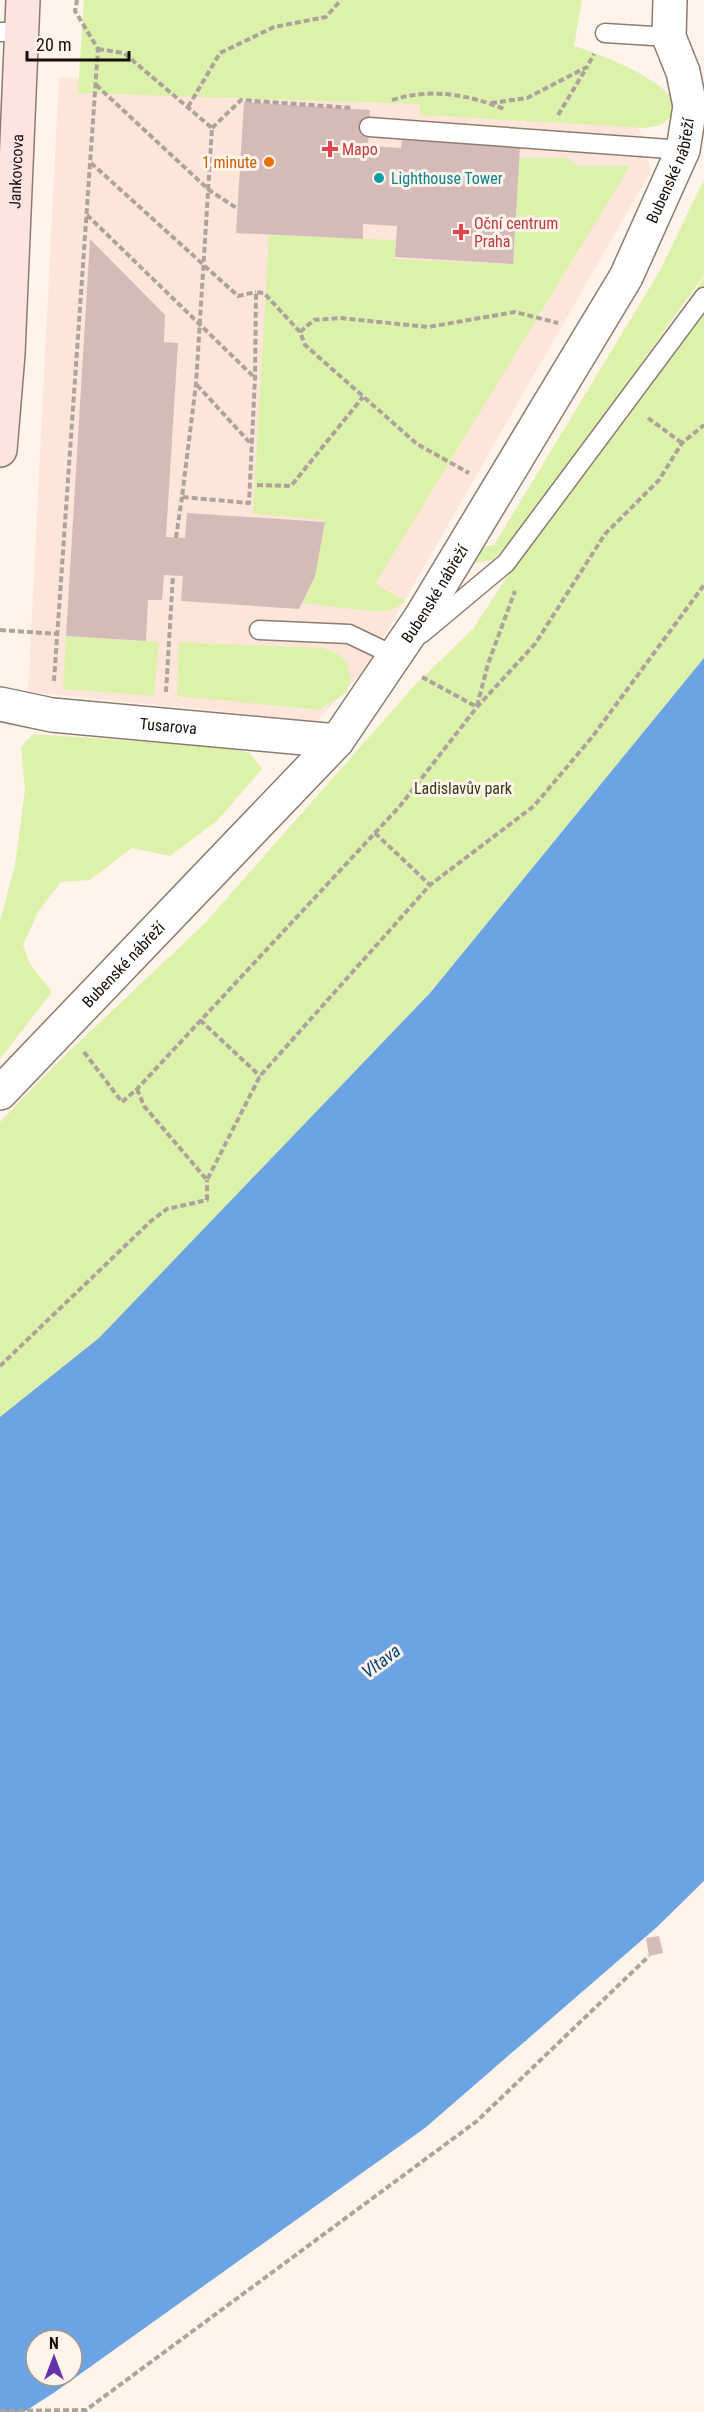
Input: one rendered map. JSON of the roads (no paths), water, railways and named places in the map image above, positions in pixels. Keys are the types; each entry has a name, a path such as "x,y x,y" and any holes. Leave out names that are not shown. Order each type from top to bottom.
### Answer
{"street":[{"name":"Jankovcova","path":"0,450 8,354 6,248 11,32 23,0"},
{"name":"Bubenské nábřeží","path":"0,1093 337,741 404,664 498,490 626,277 682,150 690,106 683,72 669,37 670,0"},
{"name":"Tusarova","path":"0,704 51,716 337,741"}],"lane":[{"path":"606,33 669,37"},
{"path":"369,128 682,150"},
{"path":"259,630 349,634 404,664 506,563 704,297"}],"water":[{"name":"Vltava","path":"704,658 704,1881 657,1927 425,2128 84,2371 84,2328 24,2328 24,2388 61,2388 24,2412 0,2412 0,1417 99,1338 430,993"}],"place":[{"name":"Mapo","path":"330,149"},
{"name":"1 minute","path":"269,162"},
{"name":"Lighthouse Tower","path":"379,178"},
{"name":"Oční centrum Praha","path":"461,232"}],"park label":[{"name":"Ladislavův park","path":"463,788"}]}
